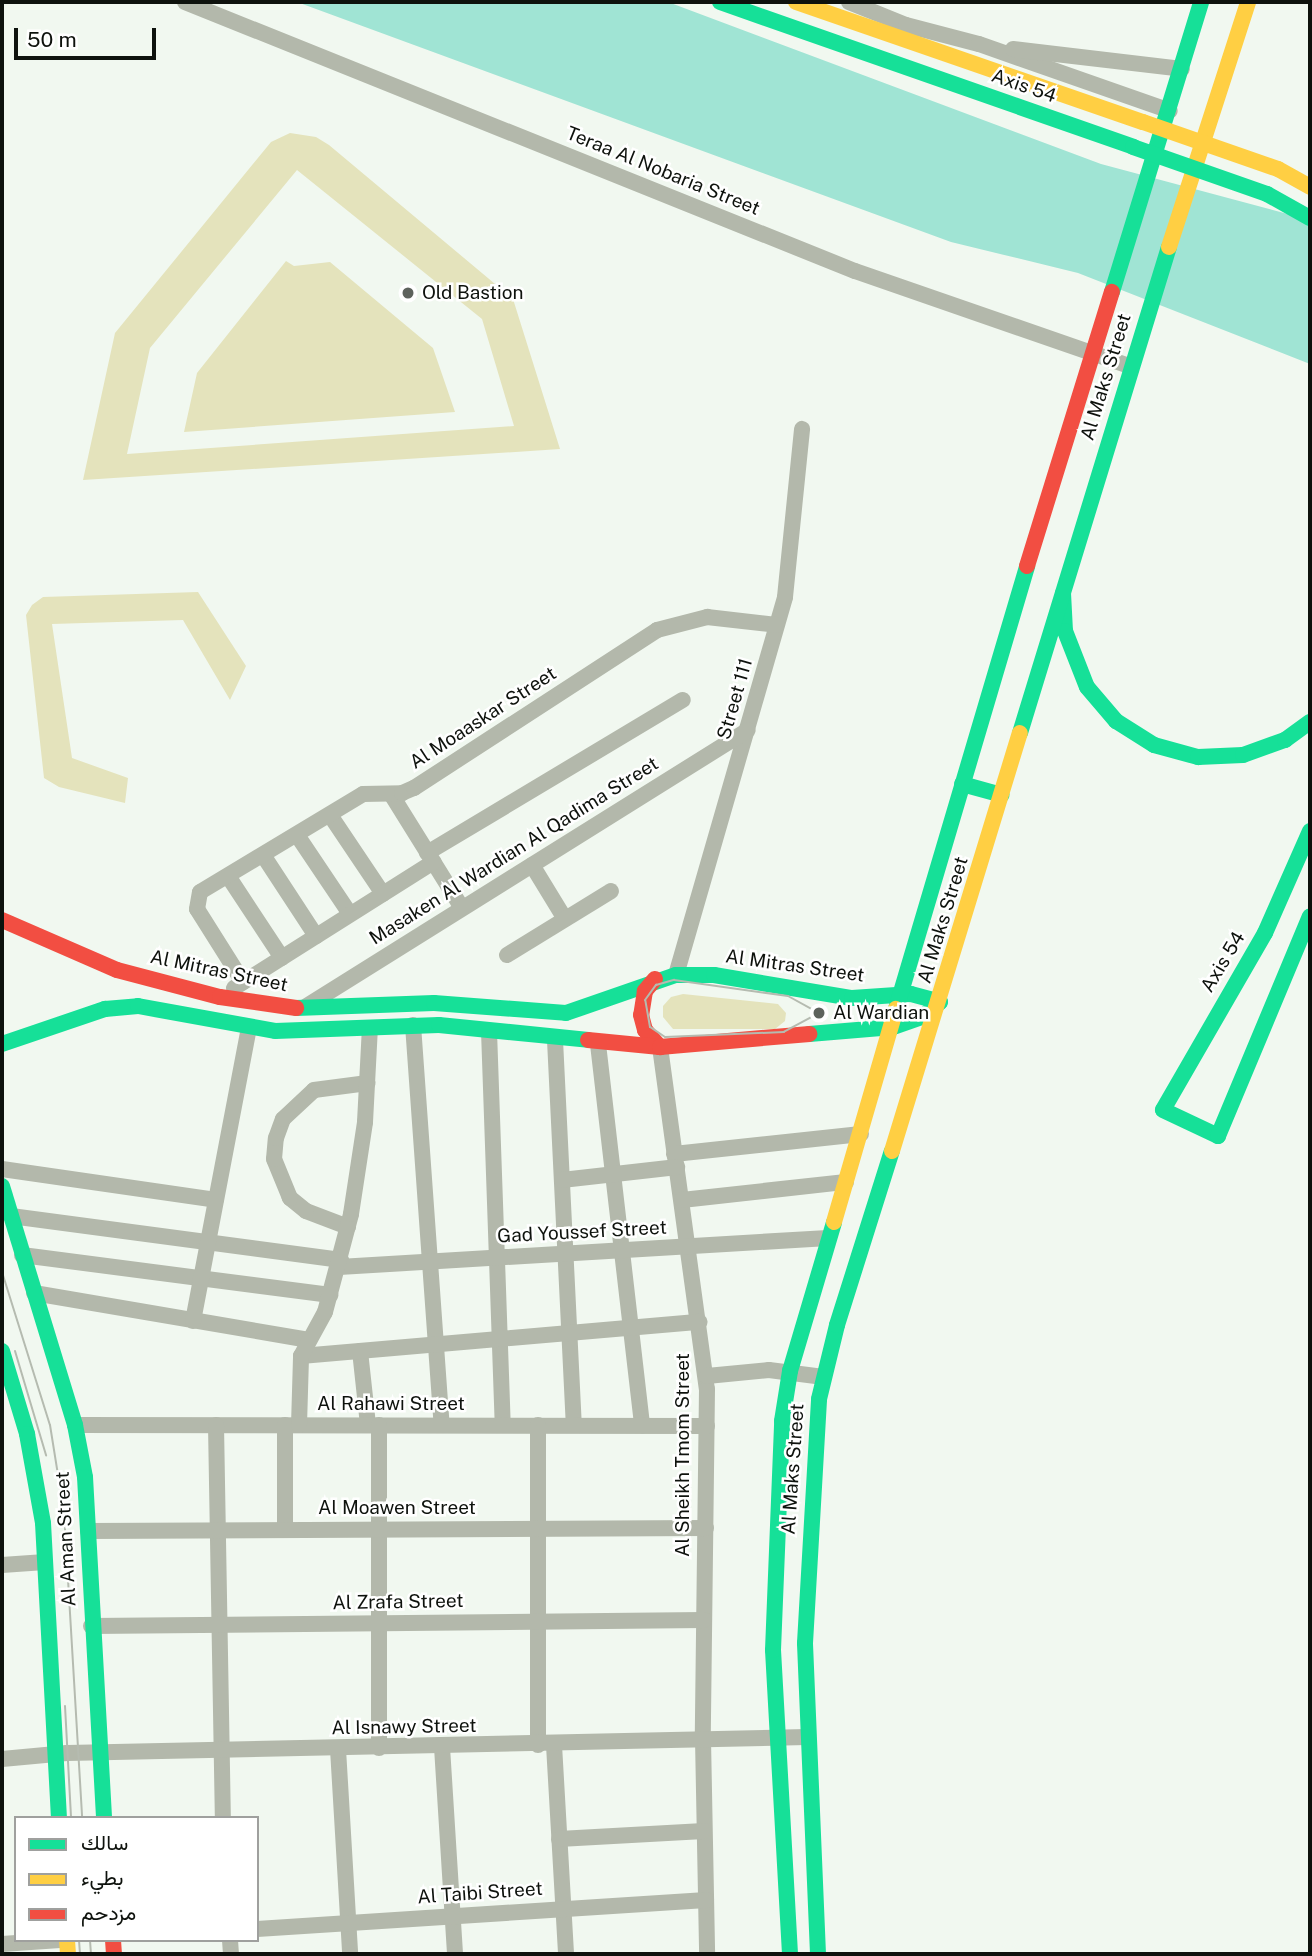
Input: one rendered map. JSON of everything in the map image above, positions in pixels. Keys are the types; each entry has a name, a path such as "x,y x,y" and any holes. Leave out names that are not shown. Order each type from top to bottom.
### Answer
{"main road":[{"name":"Axis 54","path":"720,2 1267,194 1310,218"},
{"name":"Axis 54","path":"796,2 1278,169 1310,187"},
{"name":"Al Maks Street","path":"790,1954 775,1602 782,1421 790,1371 1099,323 1152,174 1201,2"},
{"name":"Al Maks Street","path":"818,1954 807,1737 805,1596 816,1424 824,1377 940,1002 1130,366 1248,2"},
{"path":"1063,593 1065,631 1087,687 1116,722 1154,746 1198,757 1243,755 1285,740 1310,722"},
{"path":"962,784 1002,795"},
{"name":"Axis 54","path":"1310,831 1265,933 1163,1110 1218,1136 1310,916"},
{"name":"Al Mitras Street","path":"2,920 73,953 141,977 220,997 303,1008 434,1003 557,1013 599,1003 654,979 676,975 714,975 852,998 901,995 940,1002"},
{"path":"138,1006 141,977"},
{"path":"654,979 645,992 641,1015 645,1030 660,1047"},
{"path":"2,1044 105,1009 138,1006 249,1027 307,1033 412,1025 598,1044 660,1047 893,1027 922,1017 940,1002"},
{"name":"Al Aman Street","path":"2,1186 75,1425 85,1477 91,1626 104,1816"},
{"name":"Al Aman Street","path":"2,1351 7,1386 36,1478 45,1562 59,1816"}],"street":[{"name":"Teraa Al Nobaria Street","path":"185,2 855,271 1130,366"},
{"path":"849,2 906,25 979,44 1170,111"},
{"path":"979,44 1182,69"},
{"name":"Street 111","path":"676,975 777,625 789,570 802,429"},
{"name":"Al Moaaskar Street","path":"243,982 196,903 200,892 370,791 391,794 414,788 657,630 707,617 777,625"},
{"path":"220,997 383,894 430,857 683,700"},
{"name":"Masaken Al Wardian Al Qadima Street","path":"303,1008 748,730"},
{"path":"391,794 462,908"},
{"path":"330,815 383,894"},
{"path":"296,835 350,914"},
{"path":"263,855 316,936"},
{"path":"531,864 565,919"},
{"path":"228,876 282,958"},
{"path":"507,955 611,891"},
{"path":"412,1025 442,1425"},
{"path":"193,1321 249,1027"},
{"path":"285,1530 292,1425 301,1356 330,1295 348,1227 368,1083 370,1028"},
{"path":"489,1031 503,1425"},
{"path":"555,1040 574,1425"},
{"path":"598,1044 642,1425"},
{"name":"Al Sheikh Tmom Street","path":"660,1047 707,1377 702,1739 707,1954"},
{"path":"348,1227 306,1211 290,1198 274,1159 276,1139 283,1119 314,1090 368,1083"},
{"path":"562,1180 861,1134"},
{"path":"2,1169 216,1200"},
{"path":"682,1200 846,1182"},
{"name":"Gad Youssef Street","path":"11,1216 340,1263 430,1262 828,1238"},
{"path":"22,1255 330,1295"},
{"path":"34,1293 309,1340"},
{"path":"301,1356 700,1322"},
{"path":"360,1351 374,1425 379,1529 379,1748"},
{"path":"707,1377 790,1371 824,1377"},
{"name":"Al Rahawi Street","path":"75,1425 707,1426"},
{"path":"216,1425 218,1751 223,1816"},
{"path":"538,1425 538,1622 546,1745 559,1839 566,1954"},
{"name":"Al Moawen Street","path":"89,1531 706,1528"},
{"path":"2,1564 45,1562"},
{"name":"Al Zrafa Street","path":"91,1626 704,1620"},
{"name":"Al Isnawy Street","path":"2,1759 99,1753 546,1745 807,1737"},
{"path":"442,1747 455,1954"},
{"path":"338,1749 350,1954"},
{"path":"559,1839 704,1830"},
{"name":"Al Taibi Street","path":"259,1929 706,1900"},
{"path":"2,1944 31,1942"}],"green space":[{"path":"290,133 316,137 329,145 513,299 560,449 83,480 115,333 271,142","holes":["297,170 482,319 514,426 127,454 150,348"]},
{"path":"286,261 294,266 330,262 433,348 455,412 184,432 197,373"},
{"path":"198,592 246,666 230,700 183,620 52,624 72,758 128,778 125,803 59,787 44,778 26,615 32,605 43,597"},
{"path":"683,994 778,1004 786,1013 785,1021 775,1029 673,1029 663,1017 663,1006 671,997"}],"water":[{"path":"297,2 668,2 1101,164 1310,220 1310,364 1078,273 951,242"}],"tram line":[{"path":"674,980 788,996 819,1013 784,1032 665,1037 650,1027 645,1000 656,985 674,980"},
{"path":"2,1272 50,1425 64,1512 82,1816"},
{"path":"15,1351 46,1455"},
{"path":"65,1706 71,1816"},
{"path":"79,1942 80,1954"},
{"path":"90,1942 91,1954"}],"traffic: fast":[{"path":"720,2 1133,147"},
{"path":"1112,292 1201,2"},
{"path":"1133,147 1267,194 1310,218"},
{"path":"1020,733 1169,247"},
{"path":"896,1009 1027,566"},
{"path":"1063,593 1065,631 1087,687 1116,721 1154,745 1198,757 1243,755 1285,740 1310,722"},
{"path":"962,784 1002,795"},
{"path":"1310,831 1265,933 1163,1110 1218,1136 1310,916"},
{"path":"296,1008 434,1003 566,1013 676,975 714,975 852,998 911,994 940,1002 922,1017 893,1027 809,1034"},
{"path":"2,1044 105,1009 138,1006 275,1031 439,1025 588,1040"},
{"path":"818,1954 805,1643 819,1399 837,1325 892,1151"},
{"path":"2,1186 75,1425 85,1477 104,1816"},
{"path":"790,1954 773,1650 782,1421 790,1371 834,1222"},
{"path":"2,1351 27,1434 43,1523 59,1816"}],"traffic: slow":[{"path":"796,2 1143,122"},
{"path":"1169,247 1248,2"},
{"path":"1143,122 1278,169 1310,187"},
{"path":"892,1151 1020,733"},
{"path":"834,1222 896,1009"},
{"path":"67,1942 68,1954"}],"traffic: jam":[{"path":"1027,566 1112,292"},
{"path":"2,920 117,970 220,997 296,1008"},
{"path":"655,979 645,991 641,1015 645,1030 660,1047"},
{"path":"588,1040 660,1047 809,1034"},
{"path":"113,1942 114,1954"}],"place":[{"name":"Old Bastion","path":"408,293"},
{"name":"Al Wardian","path":"819,1013"}]}
